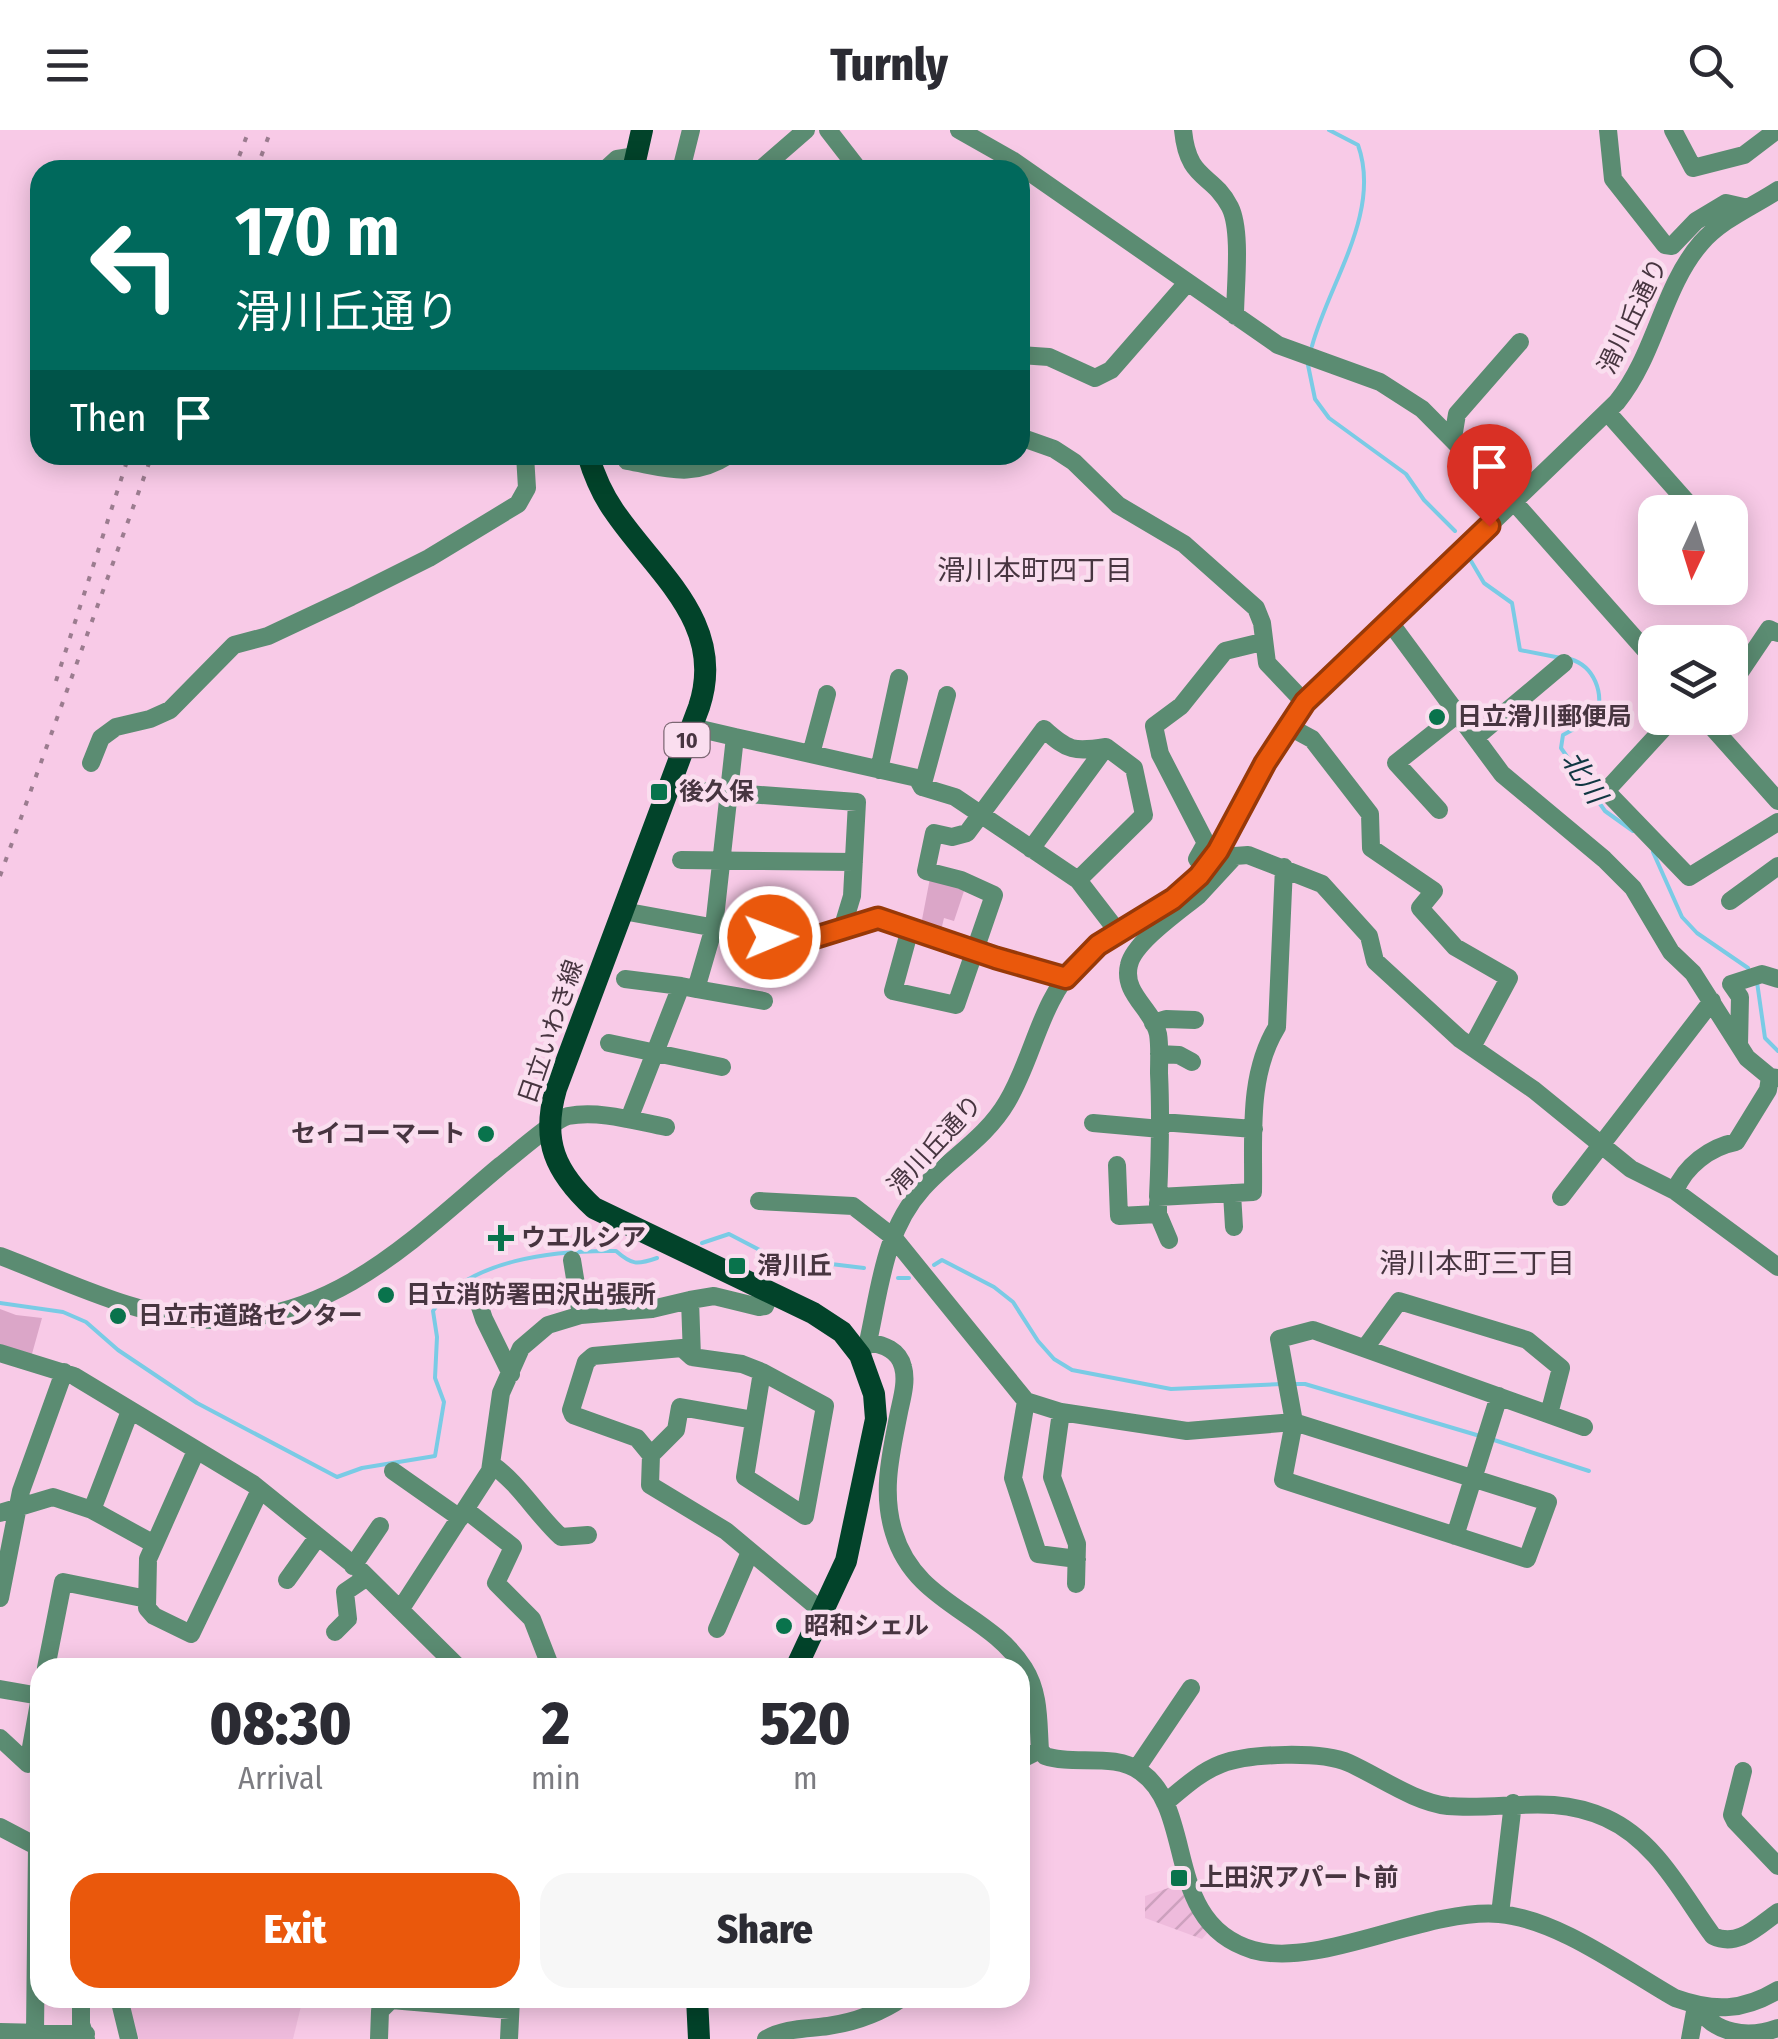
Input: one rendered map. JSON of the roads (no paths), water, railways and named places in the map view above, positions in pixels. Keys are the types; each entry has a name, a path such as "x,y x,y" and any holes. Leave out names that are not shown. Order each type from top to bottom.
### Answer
{"main road":[{"path":"635,160 642,130"},
{"name":"日立いわき線","path":"593,465 614,511 693,614 706,652 705,684 556,1090 548,1130 558,1165 594,1208 771,1292 832,1325 864,1349 874,1394 874,1436 846,1561 801,1658"},
{"path":"697,2008 699,2039"}],"street":[{"path":"684,160 691,130"},
{"path":"772,160 806,130"},
{"path":"828,130 851,160"},
{"path":"959,130 1012,160"},
{"path":"1183,130 1185,149 1194,169 1231,208 1234,316"},
{"path":"1608,130 1613,179 1665,245 1672,246 1696,221 1726,204 1748,208"},
{"path":"1673,130 1693,168 1744,155 1777,130"},
{"path":"1742,130 1752,149"},
{"path":"1030,173 1278,346 1380,382 1422,408 1514,502 1638,642"},
{"name":"滑川丘通り","path":"864,1349 893,1237 912,1202 976,1141 1005,1107 1025,1070 1052,998 1066,978 1078,963 1118,932 1194,891 1305,702 1606,412 1637,375 1683,268 1697,247 1726,220 1778,190"},
{"path":"1030,356 1049,357 1095,378 1111,370 1187,283"},
{"path":"1453,438 1456,414 1520,342"},
{"path":"1606,412 1681,495"},
{"path":"1030,441 1064,456 1118,504 1184,544 1256,608 1267,664 1305,702"},
{"path":"91,763 101,738 116,727 170,710 234,645 268,636 351,597 429,558 518,504 526,488 525,465"},
{"path":"652,465 688,472 713,465"},
{"path":"1389,621 1502,774 1634,888 1671,952 1693,972 1747,1058 1774,1077 1736,1142 1708,1152 1679,1181 1675,1191"},
{"path":"1748,660 1768,629 1778,633"},
{"path":"1208,865 1197,858 1206,843 1160,754 1154,726 1180,706 1225,651 1262,642"},
{"path":"1476,737 1564,662"},
{"path":"880,770 900,678"},
{"path":"811,754 827,694"},
{"path":"922,788 947,694"},
{"path":"1439,810 1396,762 1458,714"},
{"path":"1288,726 1312,739 1370,814 1371,848 1434,891 1420,908 1455,947 1508,978 1472,1047"},
{"path":"692,727 917,778 922,788 955,797 1078,880 1118,932"},
{"path":"910,929 893,992 956,1005 994,895 961,880 926,872 934,833 961,836 1044,729 1065,748 1082,751 1106,747 1134,768 1144,815 1078,880"},
{"path":"1658,735 1606,791 1688,877 1778,822"},
{"path":"1719,735 1778,801"},
{"path":"628,1119 714,926 735,737"},
{"path":"1031,849 1106,747"},
{"path":"707,791 857,802 852,896 842,929"},
{"path":"1169,1240 1158,1206 1158,1034 1128,981 1128,964 1134,952 1194,891 1235,856 1248,855 1322,884 1369,936 1375,961 1472,1047 1534,1090 1631,1169 1675,1191 1778,1267"},
{"path":"681,860 854,862"},
{"path":"1730,901 1778,866"},
{"path":"1117,1165 1118,1216 1253,1192 1253,1099 1277,1027 1284,867"},
{"path":"623,911 797,943 878,918 1066,978"},
{"path":"1739,1045 1740,997 1731,984 1762,974 1778,979"},
{"path":"625,978 764,1001"},
{"path":"1561,1197 1712,1001"},
{"path":"1153,1023 1166,1019 1195,1020"},
{"path":"609,1043 722,1068"},
{"path":"1159,1054 1178,1055 1192,1062"},
{"path":"0,1256 166,1315 211,1320 278,1313 315,1302 350,1285 403,1248 564,1116 605,1115 666,1127"},
{"path":"1092,1122 1254,1129"},
{"path":"1232,1193 1234,1227"},
{"path":"759,1201 853,1206 893,1237 1026,1401 1061,1412 1187,1431 1294,1422 1473,1478 1548,1502 1528,1560 1283,1480 1294,1422 1278,1339 1313,1330 1584,1427"},
{"path":"572,1260 581,1315"},
{"path":"400,1610 491,1464 502,1393 522,1348 548,1325 581,1315 652,1309 714,1296 759,1307 765,1306 771,1292"},
{"path":"476,1295 511,1374"},
{"path":"690,1300 692,1357"},
{"path":"1365,1348 1399,1301 1527,1340 1561,1368 1549,1414"},
{"path":"762,1372 746,1477 805,1516 824,1406 762,1372 742,1364 692,1357 682,1348 593,1356 586,1362 571,1410 574,1416 637,1438 651,1456 650,1485 726,1531 824,1612"},
{"path":"864,1349 893,1350 903,1365 904,1390 886,1487 894,1536 916,1576 1016,1658"},
{"path":"0,1354 64,1372 260,1490 360,1571 448,1658"},
{"path":"0,1597 21,1491 64,1372"},
{"path":"1455,1536 1499,1396"},
{"path":"1026,1401 1013,1478 1038,1554 1077,1559"},
{"path":"651,1456 676,1430 680,1407 754,1420"},
{"path":"92,1510 130,1411"},
{"path":"1061,1412 1052,1476 1077,1544 1076,1584"},
{"path":"196,1451 148,1559 148,1612 191,1634 260,1490"},
{"path":"491,1464 507,1475 561,1537 588,1535"},
{"path":"393,1471 513,1547 496,1583 532,1618 547,1658"},
{"path":"0,1513 53,1497 92,1510 154,1544"},
{"path":"335,1632 348,1619 345,1592 360,1571 380,1526"},
{"path":"286,1580 316,1538"},
{"path":"717,1629 750,1552"},
{"path":"48,1658 63,1582 147,1599"},
{"path":"1030,1686 1038,1709 1040,1750"},
{"path":"1137,1768 1191,1688"},
{"path":"0,1689 30,1695"},
{"path":"0,1738 30,1766"},
{"path":"1030,1755 1040,1750"},
{"path":"1040,1750 1052,1758 1137,1768 1157,1788 1165,1803 1202,1914 1232,1940 1254,1950 1298,1952 1448,1918 1500,1914 1542,1924 1696,2006 1733,2008 1778,1990"},
{"path":"1165,1803 1221,1764 1242,1759 1321,1756 1346,1762 1432,1803 1542,1803 1580,1809 1608,1819 1651,1850 1713,1936 1722,1940 1746,1935 1778,1912"},
{"path":"1743,1771 1732,1815 1734,1822 1778,1866"},
{"path":"1500,1914 1513,1803"},
{"path":"0,1826 30,1843"},
{"path":"1696,2006 1708,2023 1743,2039 1778,2028"},
{"path":"1690,2039 1696,2006"},
{"path":"35,2032 36,2008"},
{"path":"0,2032 86,2036 81,2008"},
{"path":"122,2008 130,2039"},
{"path":"379,2039 383,2008"},
{"path":"509,2039 510,2008"},
{"path":"766,2039 790,2029 858,2020 886,2008"}],"waterway":[{"name":"北川","path":"1312,346 1350,247 1363,196 1364,170 1358,145 1329,130"},
{"name":"北川","path":"1308,365 1315,399 1329,418 1406,474 1424,500 1455,531"},
{"name":"北川","path":"1471,561 1484,583 1512,603 1520,650 1561,658"},
{"name":"北川","path":"1570,659 1591,674 1599,699 1596,717 1563,735 1561,748 1605,811 1633,831"},
{"name":"北川","path":"1653,852 1682,917 1697,933 1748,968"},
{"name":"北川","path":"1757,982 1765,1038 1778,1051"},
{"path":"702,1243 729,1234 773,1257 864,1268"},
{"path":"0,1303 63,1312 86,1322 118,1350 197,1403 337,1477 362,1468 435,1456 444,1402 435,1378 437,1337 433,1311 448,1293 490,1269 541,1256 616,1251 635,1262 657,1258"},
{"path":"934,1265 942,1260 994,1287 1013,1302 1054,1359 1072,1370 1171,1389 1282,1384"},
{"path":"898,1278 909,1278"},
{"path":"1292,1384 1305,1384 1480,1436"},
{"path":"1494,1440 1589,1471"}],"railway":[{"path":"238,160 249,130"},
{"path":"260,160 271,130"},
{"path":"56,681 126,465"},
{"path":"0,876 148,465"}],"place":[{"name":"日立滑川郵便局","path":"1437,717"},
{"name":"後久保","path":"659,792"},
{"name":"セイコーマート","path":"486,1134"},
{"name":"ウエルシア","path":"501,1238"},
{"name":"滑川丘","path":"737,1266"},
{"name":"日立消防署田沢出張所","path":"386,1295"},
{"name":"日立市道路センター","path":"118,1316"},
{"name":"昭和シェル","path":"784,1626"},
{"name":"上田沢アパート前","path":"1179,1878"}],"district":[{"name":"滑川本町四丁目","path":"1035,570"},
{"name":"滑川本町三丁目","path":"1477,1263"}]}
